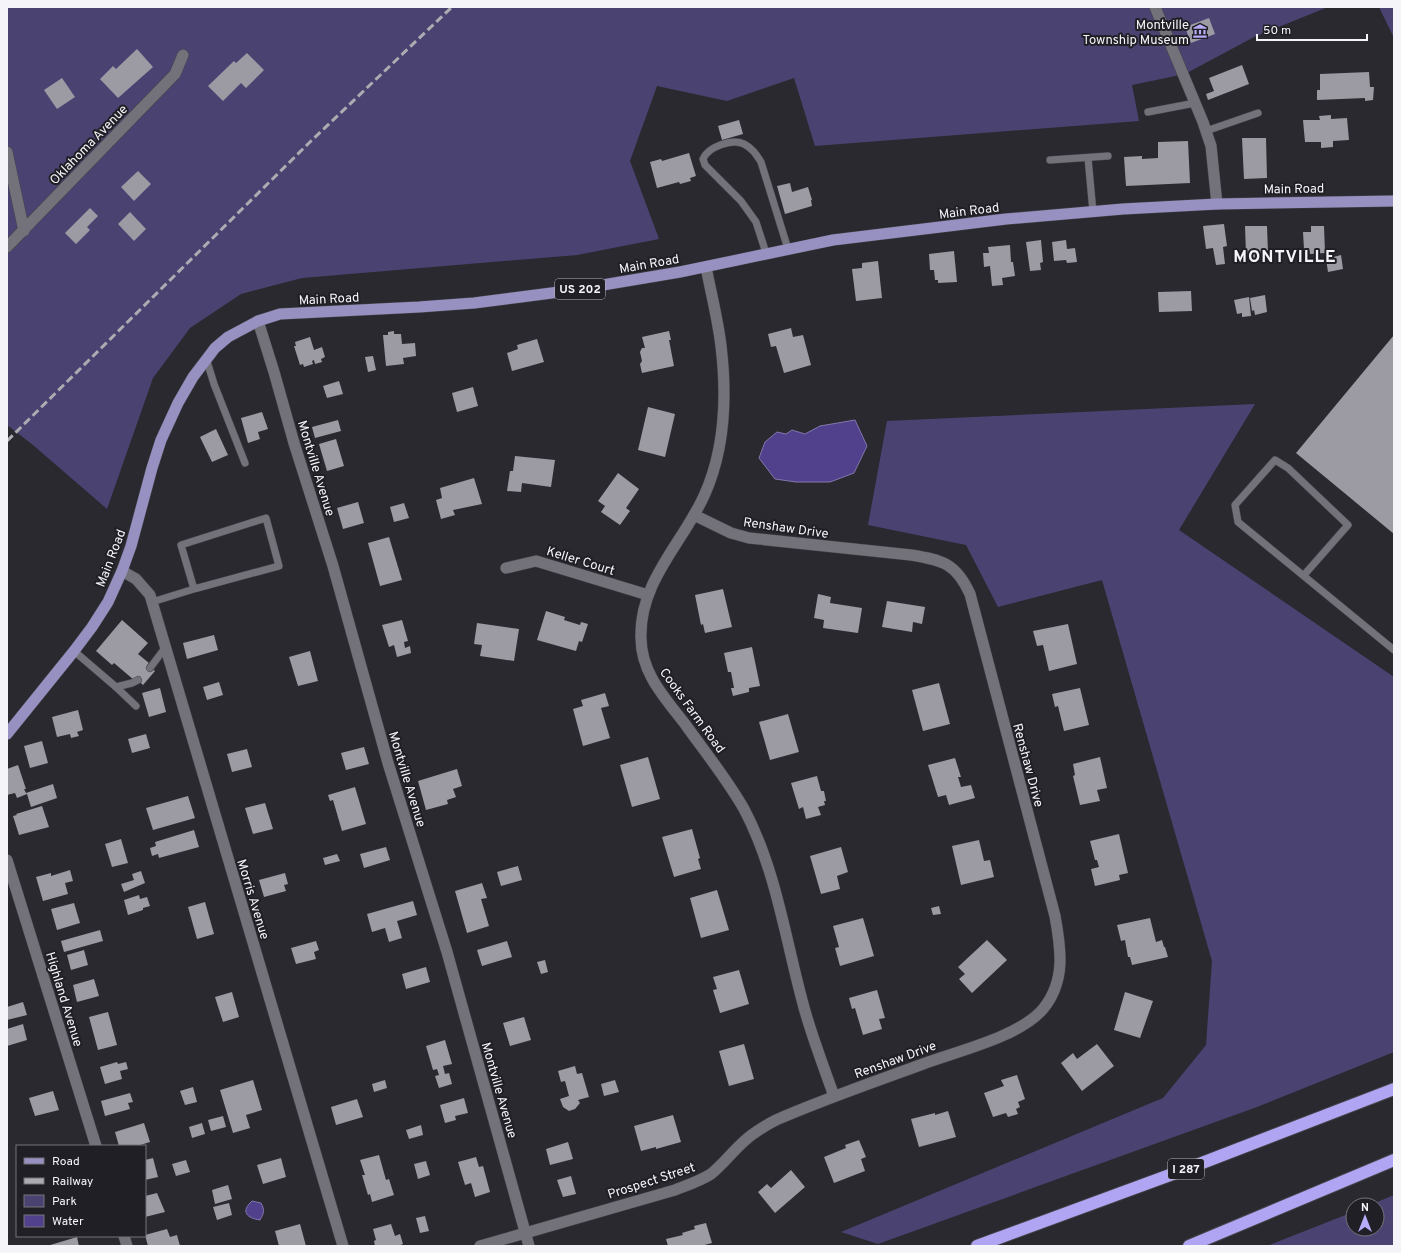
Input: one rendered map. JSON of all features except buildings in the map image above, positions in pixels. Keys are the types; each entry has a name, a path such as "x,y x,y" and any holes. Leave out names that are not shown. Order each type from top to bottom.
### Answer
{"highway":[{"name":"I 287","path":"977,1246 1189,1168 1394,1089"},
{"path":"1189,1246 1394,1160"}],"main road":[{"name":"Main Road","path":"7,734 74,651 108,602 131,546 161,440 178,403 193,377 215,348 228,337 258,321 280,314 474,303 567,291 680,272 833,240 1006,219 1217,204 1394,201"}],"street":[{"path":"1155,7 1195,103 1211,146 1217,204"},
{"name":"Oklahoma Avenue","path":"7,247 175,74 183,55"},
{"path":"7,152 24,231"},
{"name":"Cooks Farm Road","path":"706,267 721,344 724,386 723,416 719,446 705,495 660,568 648,595 642,618 642,648 647,668 661,694 730,785 745,811 757,838 772,881 805,1012 834,1096"},
{"name":"Montville Avenue","path":"258,321 294,443 333,566 388,763 447,952 529,1246"},
{"name":"Renshaw Drive","path":"694,515 731,533 749,538 936,559 945,563 960,576 966,585 972,601 1055,916 1060,943 1060,963 1057,982 1048,1001 1036,1016 1019,1027 990,1041 834,1096"},
{"name":"Keller Court","path":"506,568 536,561 648,595"},
{"name":"Morris Avenue","path":"122,570 136,579 150,595 343,1246"},
{"name":"Highland Avenue","path":"7,860 96,1145"},
{"name":"Prospect Street","path":"480,1246 695,1183 711,1174 752,1135 763,1127 834,1096"}],"lane":[{"path":"1148,112 1195,103"},
{"path":"1206,131 1258,113"},
{"path":"766,253 756,222 741,201 705,165 702,158 705,153 724,143 742,143 753,150 761,162 788,249"},
{"path":"1050,160 1108,156"},
{"path":"1088,158 1093,212"},
{"path":"206,358 214,384 245,463"},
{"path":"1304,575 1348,525 1288,468 1275,460 1235,505 1238,522 1394,650"},
{"path":"152,602 279,566 266,518 181,545 194,589"},
{"path":"150,668 165,648"},
{"path":"74,651 136,706"},
{"path":"116,687 132,684 138,680"}],"green space":[{"path":"7,7 1328,7 1254,37 1185,74 1132,85 1139,121 815,146 794,78 727,101 657,86 630,161 659,239 577,255 302,278 241,294 190,328 153,378 107,509 33,445 7,425"},
{"path":"1379,7 1394,7 1394,38"},
{"path":"1255,404 1179,530 1394,677 1394,1052 1257,1107 878,1244 841,1232 1163,1098 1206,1045 1212,961 1102,580 998,607 966,545 868,525 887,421"},
{"path":"1394,1195 1394,1246 1267,1246 1345,1215 1345,1237 1385,1237 1385,1199"}],"water":[{"path":"855,420 867,446 854,473 830,482 796,482 775,479 759,458 765,442 777,432 786,434 792,430 805,434 820,426"},
{"path":"252,1201 261,1203 262,1205 264,1212 260,1220 252,1218 247,1214 246,1208"}],"railway":[{"path":"7,441 311,141 452,7"}],"place":[{"name":"Montville Township Museum","path":"1200,31"}],"district":[{"name":"MONTVILLE","path":"1285,256"}]}
